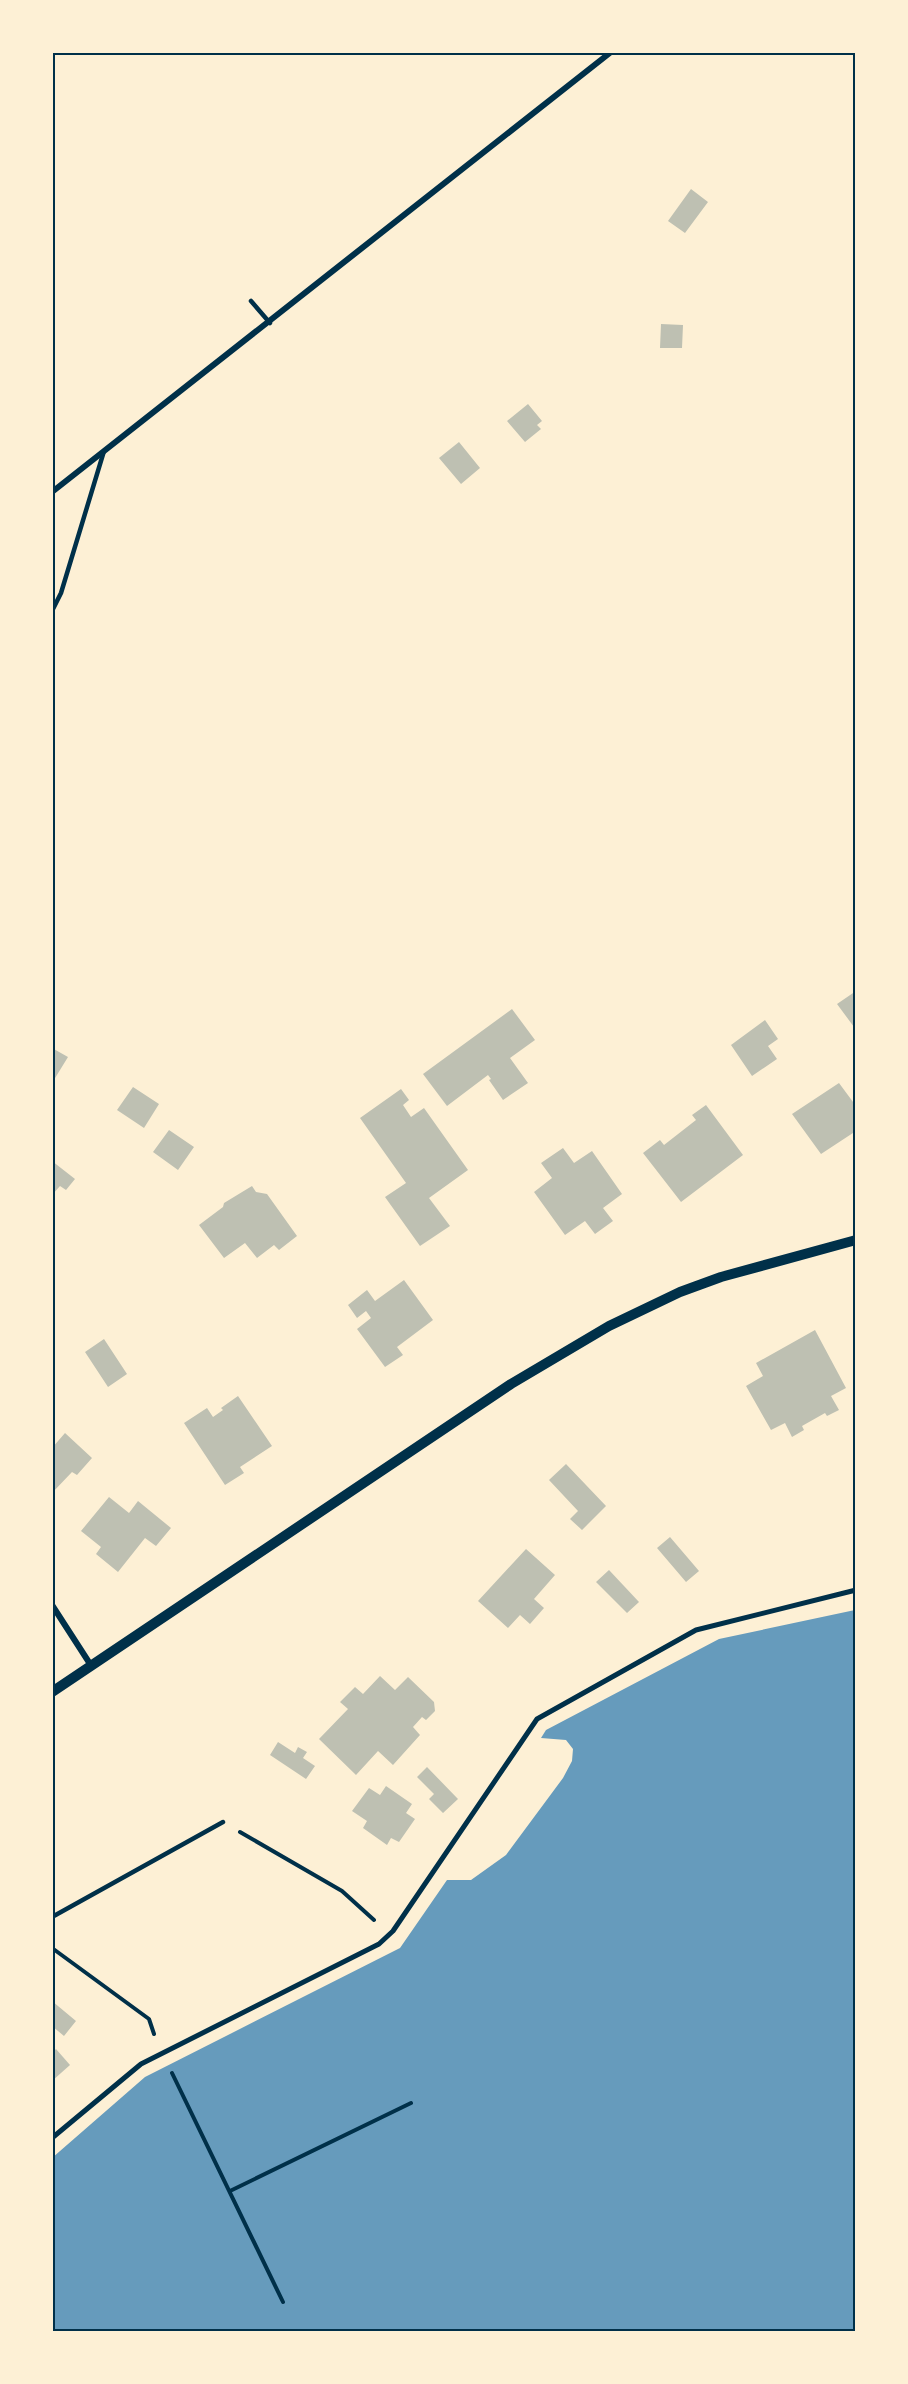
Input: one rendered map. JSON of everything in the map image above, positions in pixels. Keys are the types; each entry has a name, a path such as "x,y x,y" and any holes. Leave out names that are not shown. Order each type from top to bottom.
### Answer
{"street":[{"path":"52,492 270,323 611,52"},
{"path":"52,1692 511,1384 609,1326 680,1292 721,1277 855,1240"},
{"path":"52,2138 141,2064 379,1944 390,1935 537,1719 696,1630 855,1590"},
{"path":"52,1605 92,1667"}],"lane":[{"path":"251,301 270,323"},
{"path":"52,611 61,593 104,451"},
{"path":"52,1917 223,1822"}],"path":[{"path":"223,1822 342,1891 390,1935"},
{"path":"52,1948 149,2019 162,2052 283,2302"},
{"path":"230,2192 411,2103"}],"water":[{"path":"855,1610 855,2331 53,2331 52,2158 145,2077 400,1948 447,1880 471,1880 506,1855 563,1778 572,1761 573,1749 566,1740 541,1738 546,1730 719,1639"}],"building":[{"path":"691,189 708,202 685,233 668,221"},
{"path":"661,324 683,325 682,348 660,348"},
{"path":"528,404 542,421 537,425 541,429 525,442 507,421"},
{"path":"459,442 480,468 461,484 439,458"},
{"path":"856,991 856,1026 854,1027 837,1004"},
{"path":"512,1009 535,1040 510,1058 528,1083 503,1100 488,1075 447,1106 423,1074"},
{"path":"765,1020 778,1039 768,1046 777,1059 752,1076 731,1045"},
{"path":"52,1048 68,1057 52,1083"},
{"path":"839,1083 856,1106 856,1131 821,1154 792,1114"},
{"path":"133,1087 159,1104 144,1128 117,1110"},
{"path":"401,1089 409,1100 403,1105 411,1117 424,1108 468,1170 429,1198 450,1226 420,1246 385,1197 406,1183 360,1118"},
{"path":"706,1105 743,1155 681,1202 643,1153 660,1140 664,1145 696,1120 692,1115"},
{"path":"169,1130 194,1147 178,1170 153,1152"},
{"path":"563,1148 574,1163 592,1151 622,1194 603,1208 613,1221 595,1234 585,1221 565,1235 534,1192 552,1178 541,1163"},
{"path":"52,1161 75,1179 66,1190 60,1186 52,1195"},
{"path":"252,1186 256,1192 267,1194 297,1236 279,1250 274,1245 257,1258 245,1243 224,1258 199,1225 223,1207 224,1203"},
{"path":"404,1280 433,1320 397,1347 403,1355 385,1367 357,1329 371,1318 366,1311 357,1318 348,1305 367,1290 375,1301"},
{"path":"815,1330 846,1388 831,1396 839,1410 827,1416 825,1413 802,1426 804,1430 792,1437 785,1423 771,1430 746,1386 763,1376 756,1363"},
{"path":"104,1339 127,1374 108,1387 85,1352"},
{"path":"238,1396 272,1446 240,1467 244,1473 225,1485 184,1423 207,1408 213,1417"},
{"path":"65,1433 92,1458 77,1475 72,1472 52,1493 52,1448"},
{"path":"566,1464 606,1506 582,1530 570,1519 578,1511 549,1480"},
{"path":"109,1497 129,1513 138,1501 171,1528 156,1546 145,1538 118,1572 96,1554 101,1547 81,1531"},
{"path":"670,1537 699,1571 686,1582 657,1548"},
{"path":"526,1549 555,1575 534,1599 544,1608 530,1624 520,1615 508,1628 478,1601"},
{"path":"609,1570 639,1602 627,1613 596,1582"},
{"path":"380,1676 395,1690 408,1677 434,1702 435,1711 426,1720 422,1717 413,1727 420,1735 393,1765 378,1751 356,1775 319,1739 348,1709 340,1702 355,1687 363,1694"},
{"path":"278,1742 295,1753 298,1747 307,1752 303,1758 315,1766 306,1779 270,1755"},
{"path":"427,1767 458,1799 443,1813 429,1799 434,1794 417,1777"},
{"path":"386,1786 412,1804 406,1813 415,1819 399,1842 391,1838 387,1845 363,1828 367,1821 352,1811 369,1788 380,1795"},
{"path":"52,2001 76,2021 64,2036 52,2026"},
{"path":"52,2049 54,2051 56,2049 70,2065 52,2081"}]}
